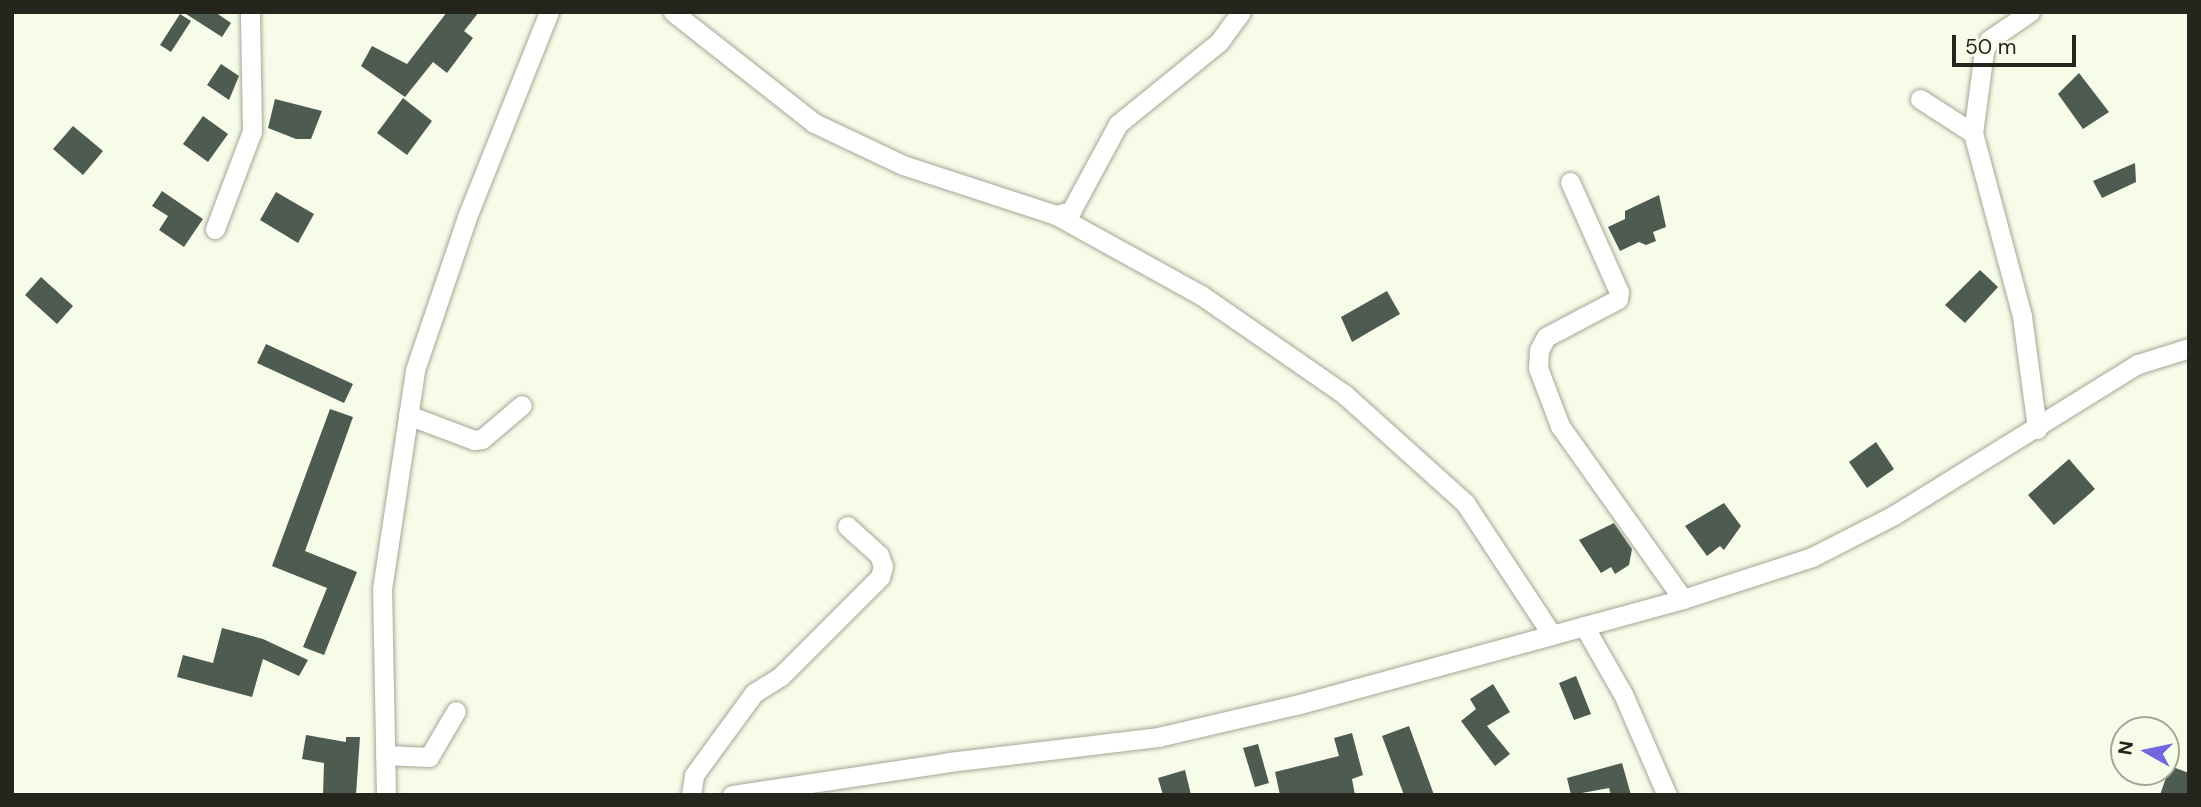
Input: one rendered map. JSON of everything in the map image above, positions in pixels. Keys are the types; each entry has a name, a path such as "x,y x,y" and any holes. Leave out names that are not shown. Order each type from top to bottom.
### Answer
{"street":[{"path":"215,229 252,131 250,12"},
{"path":"386,795 382,589 415,370 467,217 548,12"},
{"path":"673,12 814,123 903,165 1056,215 1201,295 1344,394 1465,503 1552,635"},
{"path":"1056,215 1071,211 1118,124 1219,42 1241,12"},
{"path":"2030,12 1989,40 1984,51 1973,133 2022,316 2036,429"},
{"path":"1920,99 1973,133"},
{"path":"1570,182 1619,292 1618,299 1546,337 1539,350 1538,368 1560,426 1683,599"},
{"path":"732,795 1158,737 1296,705 1683,599 1812,557 1894,515 2138,364 2189,348"},
{"path":"408,415 474,440 482,439 522,405"},
{"path":"691,795 694,775 754,693 781,676 880,577 883,566 879,555 847,526"},
{"path":"1584,626 1623,694 1667,795"},
{"path":"385,755 429,757 456,711"}],"building":[{"path":"183,12 215,12 231,23 222,37"},
{"path":"447,12 479,12 464,31 473,38 447,73 433,62 405,97 361,66 372,46 407,64"},
{"path":"180,14 191,21 171,52 160,45"},
{"path":"221,64 239,76 229,100 207,85"},
{"path":"2079,73 2109,112 2083,129 2058,94"},
{"path":"403,98 432,121 407,155 377,133"},
{"path":"275,99 322,111 311,139 296,139 268,128"},
{"path":"203,116 228,134 208,162 183,144"},
{"path":"73,126 103,151 83,175 53,149"},
{"path":"2135,163 2136,182 2102,198 2093,181"},
{"path":"162,191 203,219 184,247 159,230 168,216 152,206"},
{"path":"276,192 314,214 298,243 260,220"},
{"path":"1659,195 1666,227 1653,232 1656,241 1646,245 1639,242 1620,251 1608,227 1625,219 1625,211"},
{"path":"1980,270 1998,287 1965,323 1945,305"},
{"path":"41,277 73,306 57,324 25,295"},
{"path":"1387,291 1400,314 1352,342 1341,317"},
{"path":"266,344 353,384 344,403 257,363"},
{"path":"330,409 353,417 305,551 357,572 324,655 303,647 327,588 272,566"},
{"path":"1876,442 1894,469 1867,488 1849,462"},
{"path":"2069,459 2095,489 2054,525 2028,495"},
{"path":"1724,503 1741,526 1724,550 1720,546 1707,556 1685,526"},
{"path":"1614,523 1632,549 1629,565 1615,574 1611,567 1601,573 1579,540"},
{"path":"222,628 263,639 308,660 299,676 263,659 252,697 177,677 183,655 213,663"},
{"path":"1576,676 1591,714 1574,720 1559,683"},
{"path":"1493,684 1510,712 1487,726 1510,754 1495,766 1461,721 1476,709 1470,699"},
{"path":"1409,726 1434,795 1404,795 1382,736"},
{"path":"1352,733 1363,775 1352,779 1355,795 1280,795 1275,772 1339,756 1334,738"},
{"path":"306,735 346,742 346,737 360,737 356,795 323,795 324,763 302,759"},
{"path":"1258,744 1269,783 1255,787 1243,748"},
{"path":"1622,763 1631,795 1611,795 1609,788 1571,795 1567,778"},
{"path":"1185,770 1191,795 1163,795 1158,778"},
{"path":"2180,770 2189,773 2189,795 2160,795 2163,786 2180,786"}]}
